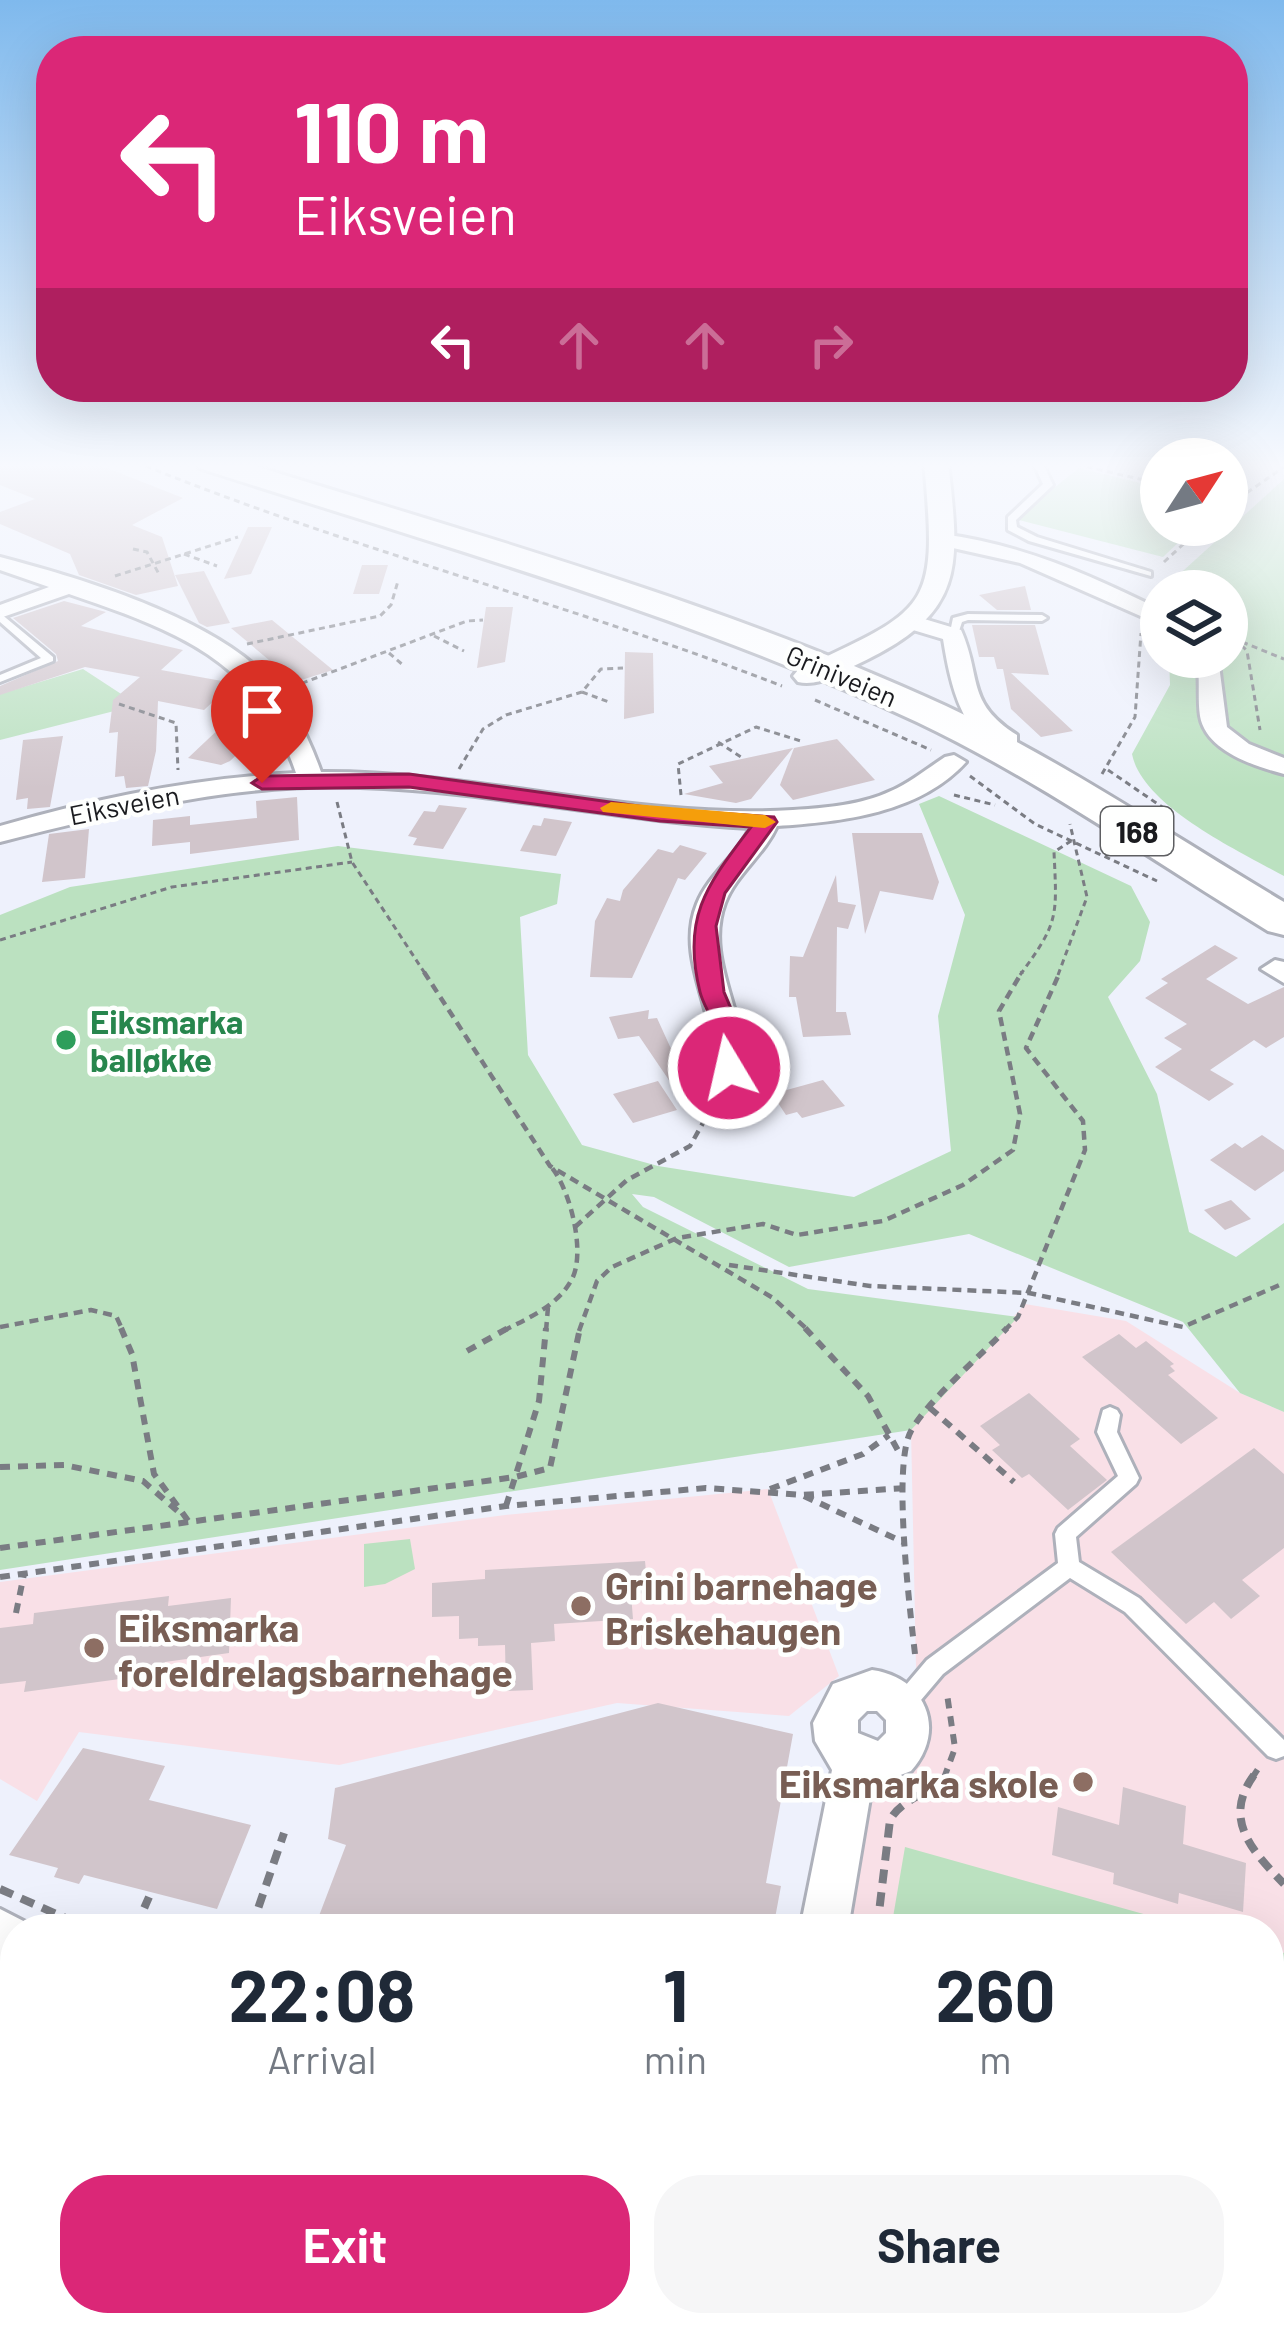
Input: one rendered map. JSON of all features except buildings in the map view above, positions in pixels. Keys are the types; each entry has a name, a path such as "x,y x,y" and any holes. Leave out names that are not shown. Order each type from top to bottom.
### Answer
{"main road":[{"name":"Griniveien","path":"545,571 983,750 1102,810 1284,921"}],"street":[{"path":"24,571 218,649 254,676 322,779"},
{"path":"807,682 911,622 937,589 939,571"},
{"path":"1061,571 1140,608"},
{"path":"0,614 76,590"},
{"path":"911,622 953,634 962,692 983,750"},
{"path":"1209,678 1212,721 1218,733 1237,747 1284,767"},
{"name":"Eiksveien","path":"0,834 179,792 322,779 450,784 685,818 766,822 831,813 918,788 983,750"},
{"path":"729,1068 729,1032 712,992 705,926 714,892 766,822"},
{"path":"827,1914 858,1759 839,1743 834,1719 845,1699 874,1691 902,1706"}],"lane":[{"path":"0,614 49,659 0,679"},
{"path":"953,634 957,620 968,617 1042,618"},
{"path":"1069,1567 1065,1534 1129,1478 1107,1432 1110,1415"},
{"path":"902,1706 935,1667 1069,1567"},
{"path":"1069,1567 1132,1605 1276,1748"}],"path":[{"path":"76,590 129,571"},
{"path":"157,571 160,576"},
{"path":"450,571 807,682 983,750 1001,806"},
{"path":"218,649 380,616 391,605 398,581"},
{"path":"269,695 466,621 483,620"},
{"path":"1099,779 1135,717 1142,638 1138,627"},
{"path":"434,636 464,651"},
{"path":"1248,644 1284,659"},
{"path":"388,652 403,665"},
{"path":"1248,655 1254,710 1262,734"},
{"path":"450,784 483,729 506,715 582,692 601,669 623,668"},
{"path":"582,692 609,702"},
{"path":"118,704 176,723 179,792"},
{"path":"685,818 678,764 756,727 804,742"},
{"path":"718,742 741,757"},
{"path":"322,779 352,862 566,1185 575,1227 574,1276 548,1307 467,1351"},
{"path":"902,1457 911,1430 1018,1317 1085,1150 1082,1121 1026,1048 1077,933 1087,897 1071,841 1001,806 918,788"},
{"path":"0,1548 515,1477 550,1468 580,1322 597,1281 612,1267 677,1238 764,1224 797,1235 884,1221 963,1185 1013,1150 1020,1114 999,1011 1053,930 1058,909 1054,852 1071,841"},
{"path":"0,940 172,887 352,862"},
{"path":"575,1227 604,1197 689,1146 717,1103 729,1068"},
{"path":"550,1166 723,1264 773,1298 839,1360 868,1396 902,1457 906,1488 802,1496"},
{"path":"723,1264 870,1286 1029,1293 1183,1327 1284,1282"},
{"path":"506,1506 539,1401 548,1307"},
{"path":"0,1327 91,1310 116,1316 132,1354 154,1474 189,1522"},
{"path":"930,1408 1014,1482"},
{"path":"768,1490 863,1454 890,1435"},
{"path":"0,1467 64,1465 143,1481 189,1522"},
{"path":"0,1576 506,1506 706,1488 802,1496 903,1541"},
{"path":"16,1613 24,1574"},
{"path":"1276,1748 1241,1788 1236,1820 1244,1837 1284,1884"},
{"path":"256,1914 284,1833"},
{"path":"0,1889 56,1914"},
{"path":"142,1914 149,1897"}],"shaded area":[{"name":"Eiksmarka skole","path":"1025,1304 1126,1321 1240,1393 1284,1412 1284,1914 837,1914 862,1794 904,1770 921,1698 916,1666 911,1430"},
{"path":"768,1489 839,1676 789,1716 617,1703 339,1765 79,1732 37,1801 0,1779 0,1582 505,1515"}],"green space":[{"path":"1248,571 1284,571 1284,876 1195,825 1140,773 1132,754 1170,678 1248,678"},
{"path":"83,669 138,705 0,740 0,694"},
{"path":"939,796 1131,886 1150,922 1140,961 1108,997 1157,1094 1189,1232 1236,1257 1284,1223 1284,1412 1240,1393 1183,1322 969,1234 789,1267 654,1197 632,1194 643,1207 808,1289 1018,1317 911,1430 0,1570 0,915 70,887 338,846 561,874 557,904 520,917 528,1055 582,1145 658,1166 854,1197 951,1151 938,1016 965,915 919,804"},
{"path":"410,1539 415,1569 385,1584 364,1587 364,1544"},
{"path":"905,1847 1144,1914 894,1914"}],"slow traffic":[{"path":"611,808 765,822"}],"place":[{"name":"Eiksmarka balløkke","path":"66,1040"},
{"name":"Grini barnehage Briskehaugen","path":"581,1606"},
{"name":"Eiksmarka foreldrelagsbarnehage","path":"94,1648"},
{"name":"Eiksmarka skole","path":"1083,1782"}],"route":[{"path":"262,783 346,778 409,781 660,815 766,822 714,892 705,926 712,992 729,1032 729,1068"}]}
